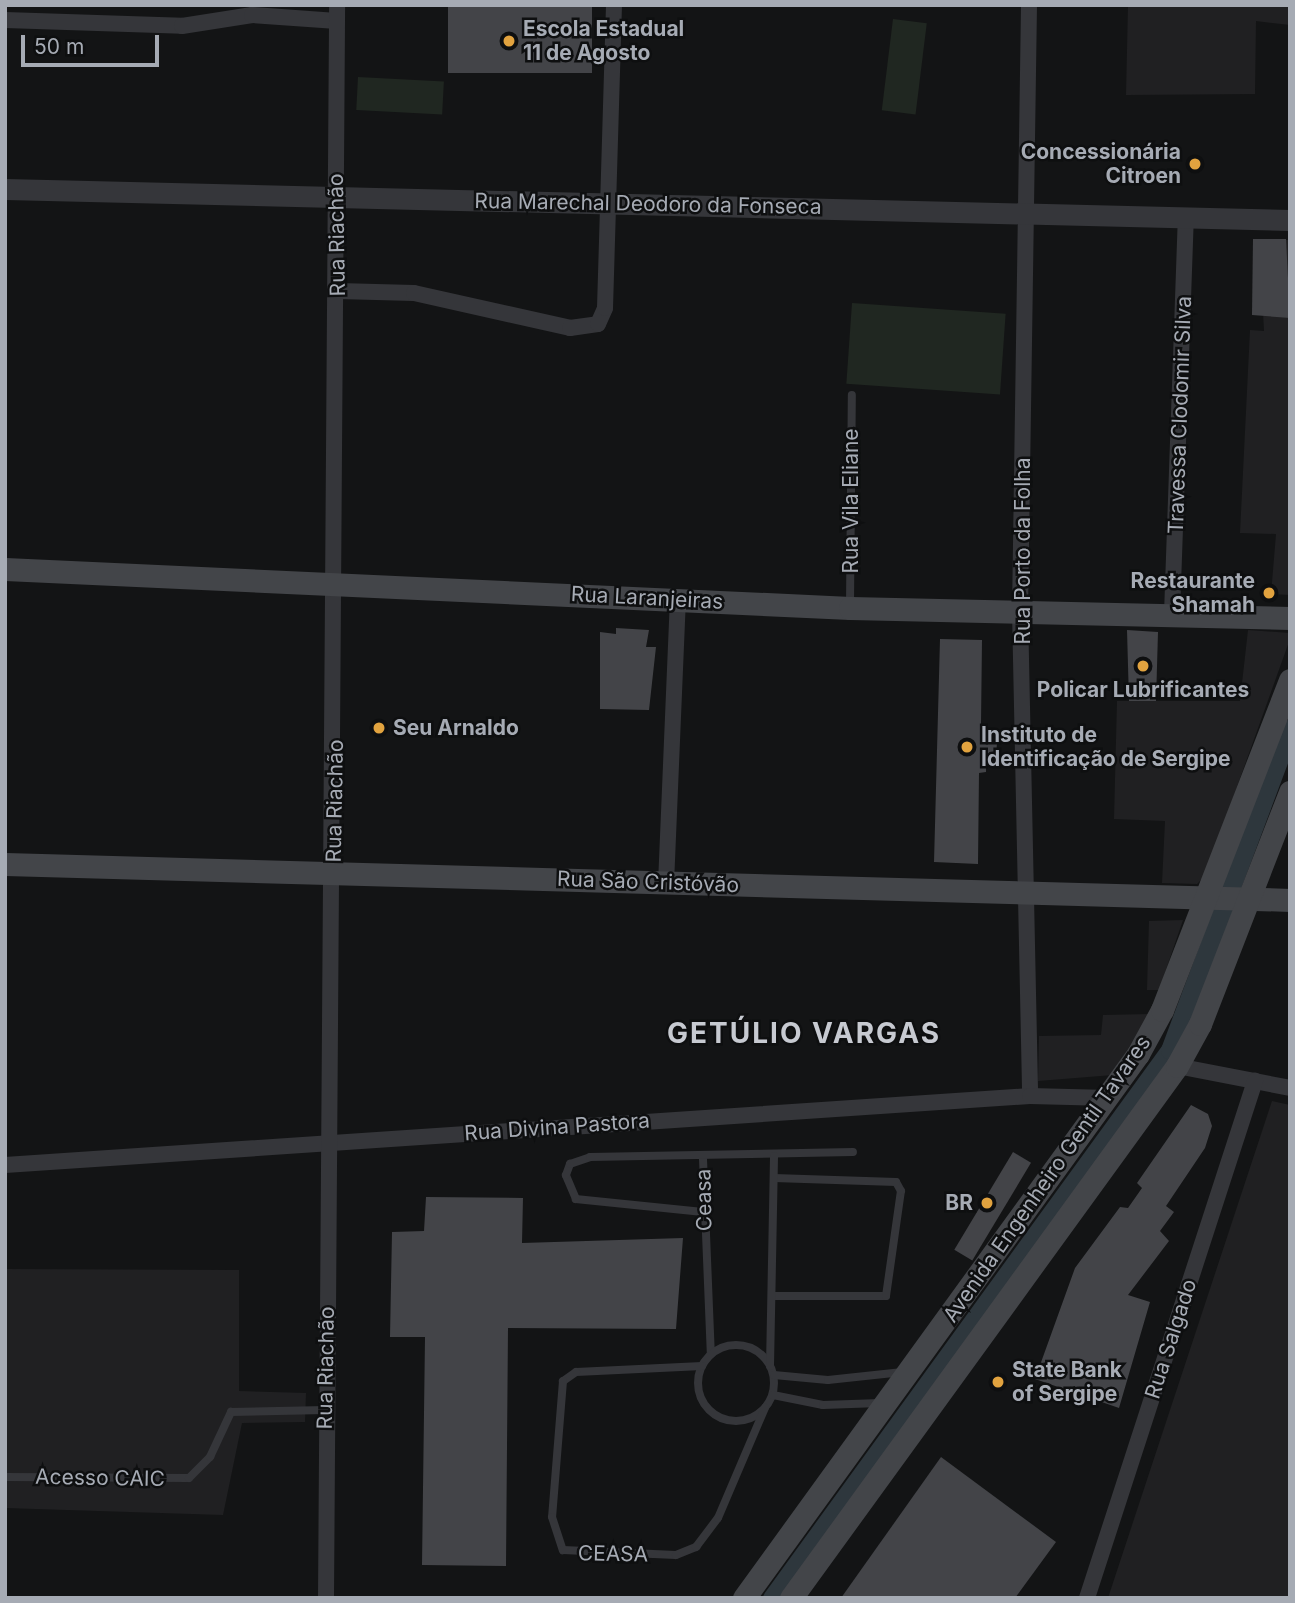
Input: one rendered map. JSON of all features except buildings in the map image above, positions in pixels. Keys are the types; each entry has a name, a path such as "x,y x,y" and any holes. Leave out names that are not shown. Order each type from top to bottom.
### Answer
{"main road":[{"name":"Rua Laranjeiras","path":"5,569 850,608 1290,618"},
{"name":"Avenida Engenheiro Gentil Tavares","path":"744,1598 913,1371 1109,1098 1162,1010 1290,680"},
{"name":"Avenida Engenheiro Gentil Tavares","path":"791,1598 1177,1066 1290,792"},
{"name":"Rua São Cristóvão","path":"5,863 1290,900"}],"street":[{"path":"338,291 414,293 581,329 598,324 605,307 614,5"},
{"name":"Rua Porto da Folha","path":"1029,5 1020,611 1030,1096"},
{"path":"5,20 182,26 253,15 337,13"},
{"name":"Rua Riachão","path":"327,1598 325,1410 331,1143 337,584 338,291 334,198 337,13"},
{"name":"Rua Marechal Deodoro da Fonseca","path":"5,189 1290,220"},
{"name":"Travessa Clodomir Silva","path":"1172,614 1186,217"},
{"path":"666,884 678,600"},
{"path":"1177,1066 1290,1088"},
{"name":"Rua Salgado","path":"1087,1598 1255,1081"},
{"name":"Rua Divina Pastora","path":"5,1166 1030,1096 1109,1098"}],"lane":[{"name":"Rua Vila Eliane","path":"850,608 852,395"},
{"name":"Ceasa","path":"711,1354 703,1212 703,1159 853,1152"},
{"path":"770,1366 740,1345 711,1354 702,1366 699,1394 715,1415 741,1421 765,1408 773,1395 774,1375 770,1366 774,1156"},
{"path":"703,1159 590,1157 570,1164 566,1175 576,1199 703,1212"},
{"path":"772,1296 886,1296 901,1191 896,1182 774,1178"},
{"name":"CEASA","path":"702,1366 576,1372 563,1381 552,1517 563,1550 676,1555 696,1547 718,1518 765,1408"},
{"path":"774,1375 828,1380 913,1371"},
{"path":"773,1395 823,1405 888,1403"},
{"name":"Acesso CAIC","path":"5,1477 189,1478 210,1457 232,1412 325,1410"}],"shaded area":[{"path":"1128,5 1290,5 1290,25 1256,21 1255,94 1126,95"},
{"path":"893,19 927,23 916,114 882,110"},
{"path":"358,77 444,82 442,114 356,110"},
{"path":"1286,240 1290,240 1290,595 1271,594 1276,534 1240,533 1250,330 1264,331 1263,312 1283,313"},
{"path":"852,303 1006,314 1000,395 846,384"},
{"path":"1248,630 1290,633 1290,639 1205,876 1197,884 1162,883 1165,821 1114,819 1117,701 1240,701"},
{"path":"1183,920 1159,990 1147,990 1149,921"},
{"path":"1150,1014 1113,1075 1038,1081 1039,1036 1101,1035 1103,1015"},
{"path":"1272,1101 1290,1105 1290,1598 1108,1598"},
{"path":"5,1269 239,1270 239,1391 306,1393 305,1422 242,1423 223,1515 5,1508"}],"waterway":[{"path":"772,1598 1170,1050 1290,729"}],"place":[{"name":"Escola Estadual 11 de Agosto","path":"509,41"},
{"name":"Concessionária Citroen","path":"1195,164"},
{"name":"Restaurante Shamah","path":"1269,593"},
{"name":"Policar Lubrificantes","path":"1143,666"},
{"name":"Seu Arnaldo","path":"379,728"},
{"name":"Instituto de Identificação de Sergipe","path":"967,747"},
{"name":"BR","path":"987,1203"},
{"name":"State Bank of Sergipe","path":"998,1382"}],"district":[{"name":"GETÚLIO VARGAS","path":"804,1033"}]}
